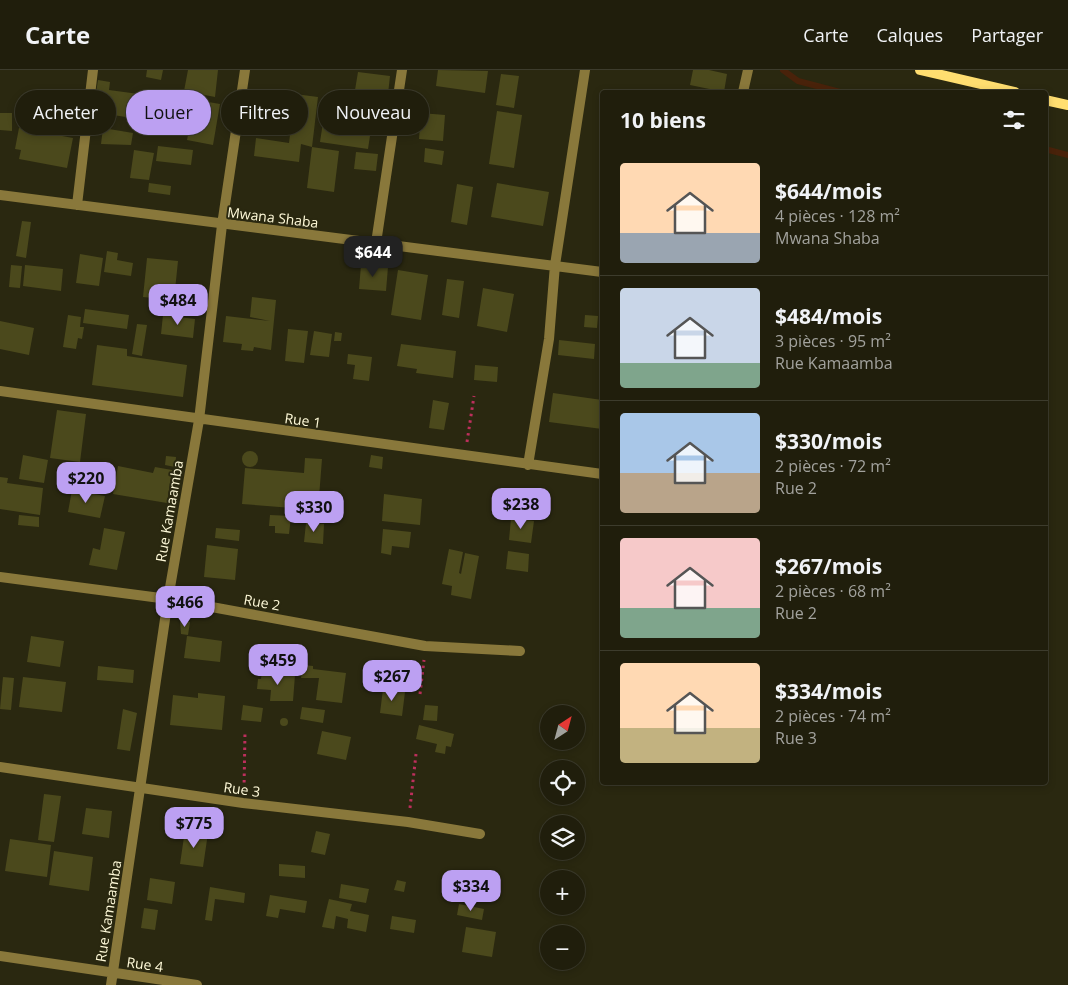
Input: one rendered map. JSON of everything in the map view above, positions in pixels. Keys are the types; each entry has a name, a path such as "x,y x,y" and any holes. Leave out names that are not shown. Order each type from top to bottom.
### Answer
{"street":[{"path":"77,205 93,70"},
{"name":"Rue Kamaamba","path":"111,985 168,599 199,420 222,225 245,70"},
{"path":"376,243 402,70"},
{"path":"528,465 549,339 555,264 585,70"},
{"path":"743,90 748,70"},
{"path":"920,70 1006,90"},
{"path":"1048,101 1068,105"},
{"name":"Mwana Shaba","path":"0,195 222,225 555,264 600,272"},
{"name":"Rue 1","path":"0,391 199,420 600,474"},
{"name":"Rue 2","path":"0,576 168,599 425,646 520,651"},
{"name":"Rue 3","path":"0,767 243,803 408,822 480,834"},
{"name":"Rue 4","path":"0,956 197,985"}],"path":[{"path":"465,456 474,396"},
{"path":"420,694 425,646"},
{"path":"243,803 245,732"},
{"path":"408,822 416,754"}],"building":[{"path":"147,70 163,70 161,80 146,77"},
{"path":"188,70 218,70 215,97 211,96 211,90 184,90"},
{"path":"438,70 488,71 485,93 436,86"},
{"path":"693,70 709,70 727,74 724,90 690,85"},
{"path":"358,72 390,76 388,90 355,90"},
{"path":"501,74 519,76 514,108 496,105"},
{"path":"98,80 110,82 109,90 96,90"},
{"path":"116,91 126,92 126,117 116,116"},
{"path":"308,96 318,97 312,147 301,144 299,162 254,156 256,138 289,143 290,135 308,135"},
{"path":"211,102 220,104 213,145 187,140 188,135 211,135"},
{"path":"497,111 522,115 514,168 489,164"},
{"path":"0,113 12,113 12,131 0,130"},
{"path":"429,114 445,115 443,141 419,139 419,135 429,135"},
{"path":"116,130 126,132 126,135 133,135 131,145 101,144 102,135 116,135"},
{"path":"18,135 57,135 73,138 67,168 19,159 21,150 15,149"},
{"path":"321,135 370,135 368,149 320,142"},
{"path":"158,146 193,150 191,165 156,161"},
{"path":"312,147 339,151 334,192 307,188"},
{"path":"425,148 444,151 442,165 424,162"},
{"path":"134,150 154,153 149,180 130,178"},
{"path":"356,152 378,154 376,171 354,169"},
{"path":"149,183 171,186 170,195 148,192"},
{"path":"497,183 549,192 543,226 491,217"},
{"path":"457,184 473,187 467,225 451,222"},
{"path":"22,221 31,222 26,258 16,256"},
{"path":"107,251 118,253 117,260 133,263 131,276 104,272"},
{"path":"80,254 103,258 99,286 76,283"},
{"path":"147,258 178,261 174,300 143,297"},
{"path":"11,265 22,266 20,288 9,287"},
{"path":"25,265 63,269 61,291 23,286"},
{"path":"361,265 388,267 386,291 359,289"},
{"path":"398,270 428,275 421,320 391,315"},
{"path":"447,279 464,281 459,318 442,315"},
{"path":"483,288 514,294 507,332 477,326"},
{"path":"252,297 276,300 271,350 254,347 253,351 241,350 242,344 223,342 226,316 270,321 250,317"},
{"path":"85,309 129,315 127,329 83,323"},
{"path":"68,315 81,317 80,327 84,327 82,339 78,338 76,349 63,347"},
{"path":"163,315 195,319 193,338 161,334"},
{"path":"585,315 598,316 597,328 584,327"},
{"path":"0,321 34,328 29,355 0,349"},
{"path":"137,324 147,325 142,356 132,354"},
{"path":"288,329 308,331 304,363 285,361"},
{"path":"314,331 332,334 329,357 310,355"},
{"path":"335,332 342,333 341,341 334,341"},
{"path":"559,340 595,344 594,359 558,355"},
{"path":"401,344 456,351 453,378 416,373 417,369 397,366"},
{"path":"97,345 127,349 127,356 187,365 183,397 92,385"},
{"path":"348,354 372,357 369,381 353,379 355,365 347,364"},
{"path":"475,365 498,367 497,382 474,380"},
{"path":"553,393 600,400 600,429 549,422"},
{"path":"433,400 449,403 444,430 429,428"},
{"path":"57,410 86,414 80,462 50,458"},
{"path":"250,451 258,459 250,467 242,459"},
{"path":"23,455 48,460 44,483 19,479"},
{"path":"371,455 383,457 382,469 369,467"},
{"path":"166,456 176,457 175,467 165,465"},
{"path":"305,458 322,459 318,510 242,504 245,468 304,473"},
{"path":"118,466 153,473 155,467 172,470 167,503 113,494"},
{"path":"0,477 8,478 7,483 43,488 40,515 0,509"},
{"path":"72,490 105,496 100,518 68,512"},
{"path":"384,494 422,499 420,525 382,521"},
{"path":"19,515 39,517 39,527 18,525"},
{"path":"270,515 291,516 289,534 275,533 275,526 269,526"},
{"path":"511,518 534,521 531,543 509,540"},
{"path":"306,523 324,524 323,544 304,542"},
{"path":"104,528 125,532 117,570 89,565 93,548 100,550"},
{"path":"216,528 240,530 239,541 215,538"},
{"path":"383,529 411,532 409,548 392,546 391,555 381,553"},
{"path":"207,545 238,549 235,580 204,577"},
{"path":"449,549 463,552 459,573 461,574 465,553 479,556 471,599 451,595 452,586 442,584"},
{"path":"508,551 529,554 528,572 506,569"},
{"path":"180,621 190,622 188,635 181,634"},
{"path":"31,636 64,641 60,667 27,662"},
{"path":"187,636 222,641 220,662 184,658"},
{"path":"303,665 313,666 313,669 346,673 342,703 316,700 319,678 301,678"},
{"path":"98,666 134,670 133,683 97,680"},
{"path":"262,672 295,675 293,701 270,701 271,690 257,689 258,679 261,679"},
{"path":"3,677 14,678 11,710 0,709"},
{"path":"23,677 66,682 62,712 19,707"},
{"path":"383,689 405,692 402,716 380,713"},
{"path":"198,693 225,696 222,730 170,725 173,695 198,698"},
{"path":"243,705 263,708 261,722 241,720"},
{"path":"425,705 438,706 437,721 423,720"},
{"path":"302,707 325,710 323,723 300,719"},
{"path":"123,709 137,713 130,751 117,749"},
{"path":"284,718 288,722 284,726 280,722"},
{"path":"419,725 454,734 451,747 446,746 445,754 435,752 437,744 416,739"},
{"path":"322,731 351,737 346,760 317,754"},
{"path":"44,794 61,796 54,842 38,840"},
{"path":"86,808 112,811 109,838 82,834"},
{"path":"185,830 208,833 203,867 180,864"},
{"path":"316,831 330,834 325,855 311,852"},
{"path":"10,839 51,845 47,877 5,871"},
{"path":"54,851 93,857 89,891 49,885"},
{"path":"279,864 305,866 305,878 279,876"},
{"path":"150,878 175,882 172,904 147,900"},
{"path":"397,880 406,882 404,892 394,890"},
{"path":"341,884 369,889 366,903 339,898"},
{"path":"210,887 245,893 244,903 215,899 212,921 205,920"},
{"path":"270,895 307,901 305,913 280,909 278,918 266,916"},
{"path":"329,899 352,904 350,911 369,915 366,932 347,928 348,919 336,916 334,929 322,927"},
{"path":"459,904 484,909 482,920 457,915"},
{"path":"144,908 158,910 155,930 141,928"},
{"path":"392,916 416,920 414,933 390,929"},
{"path":"466,927 496,932 492,957 462,952"}],"waterway":[{"path":"783,70 798,81 832,90"},
{"path":"1048,150 1068,155"}]}
